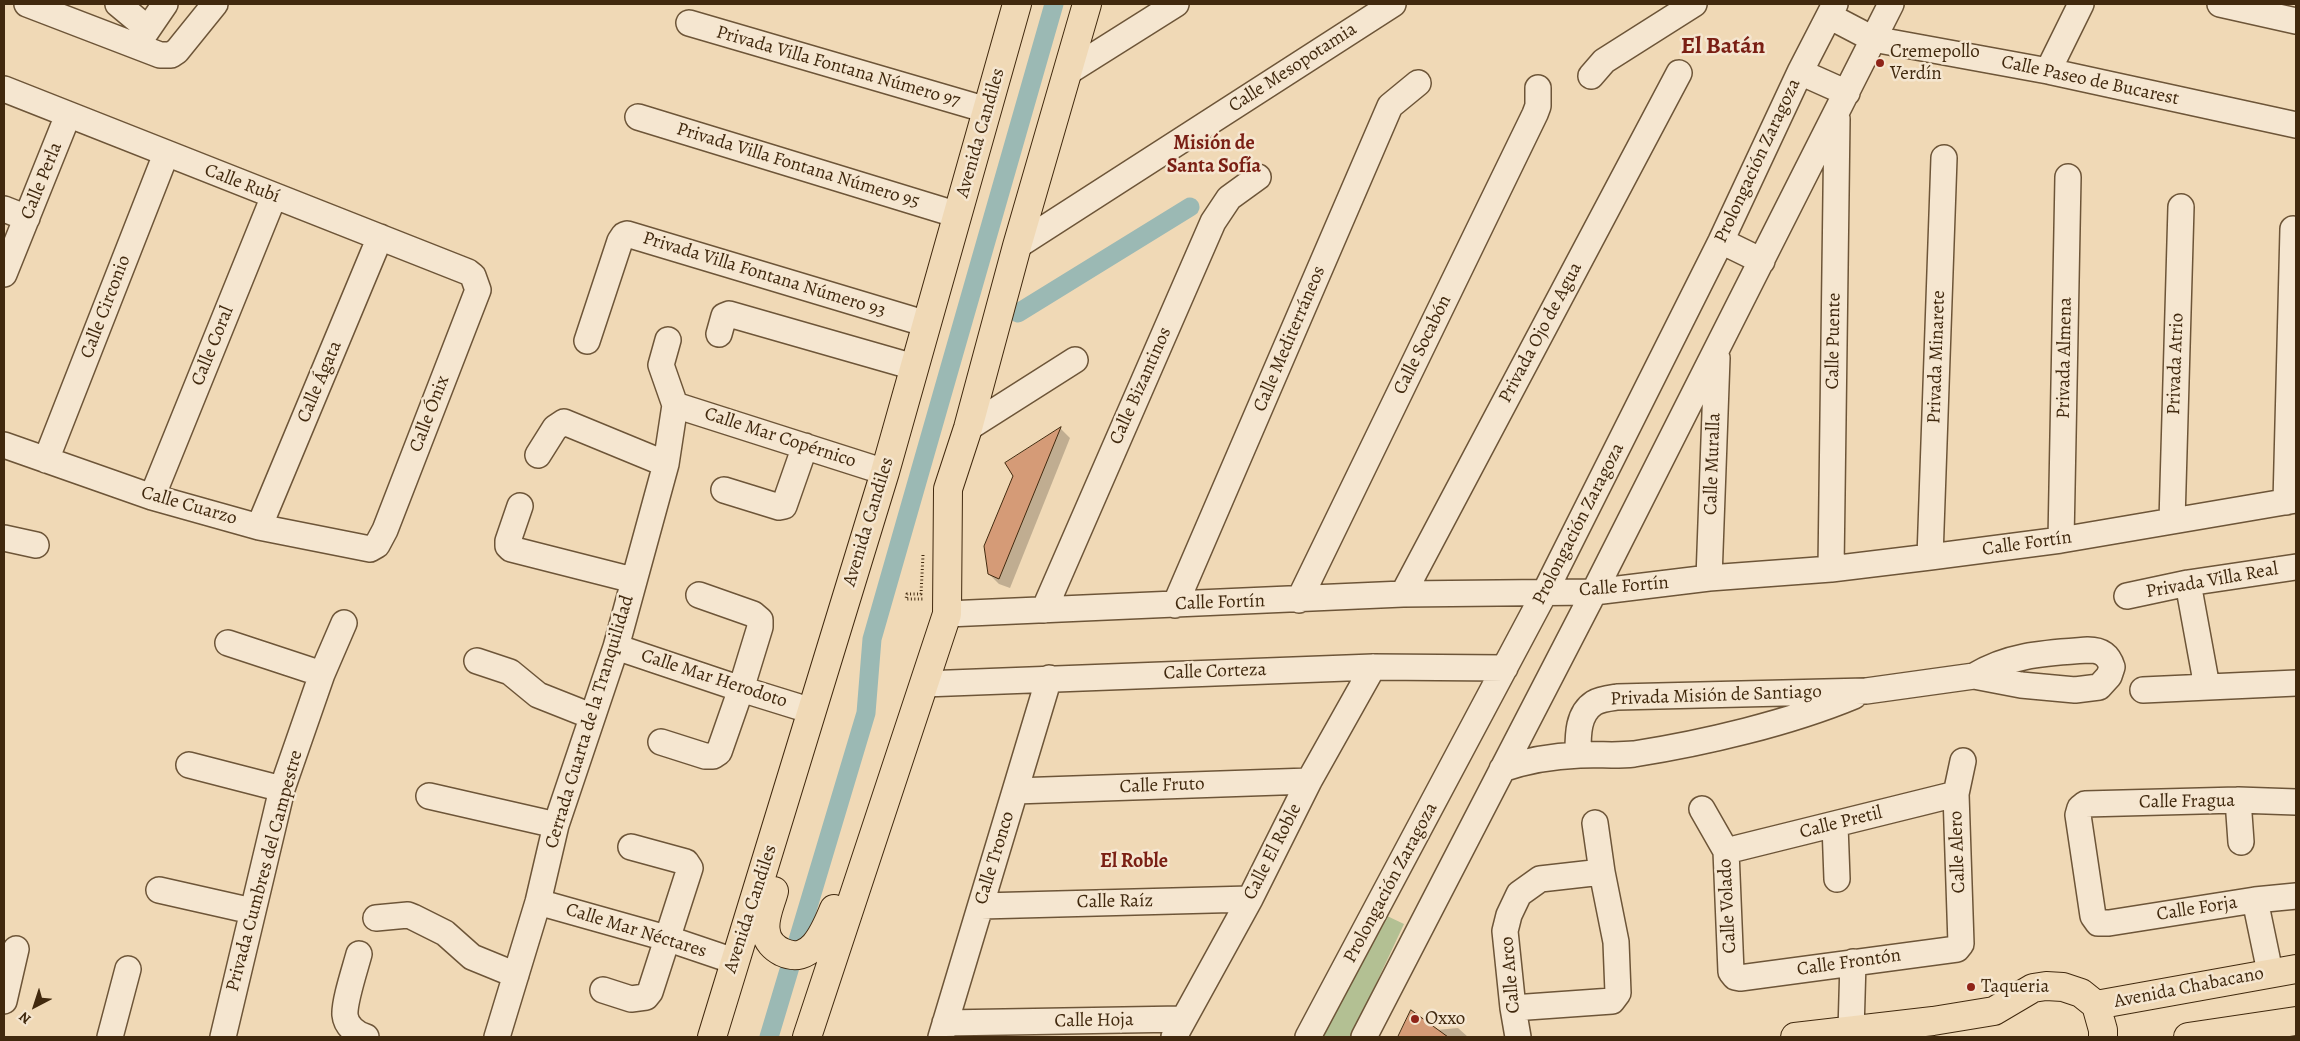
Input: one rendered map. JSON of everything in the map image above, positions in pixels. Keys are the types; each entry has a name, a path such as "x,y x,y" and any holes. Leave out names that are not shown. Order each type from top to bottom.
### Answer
{"main road":[{"name":"Avenida Candiles","path":"712,1037 885,472 1017,4"},
{"path":"807,1037 946,614 948,489 968,428 1017,246 1087,4"},
{"path":"776,831 781,843 782,853 765,928 767,937 784,951 808,951 820,940 843,891 866,858"},
{"name":"Avenida Chabacano","path":"1795,1037 1933,1022 1994,1011 2034,988 2046,986 2063,986 2081,993 2096,1005 2283,970"},
{"path":"2096,1005 2104,1030 2103,1037"},
{"path":"2188,1037 2296,1025"}],"street":[{"path":"27,4 143,37"},
{"path":"118,4 143,37 160,55 171,55 177,51 216,4"},
{"path":"143,37 165,4"},
{"path":"1068,72 1176,4"},
{"name":"Calle Mesopotamia","path":"1017,246 1393,4"},
{"path":"1591,76 1604,60 1693,4"},
{"path":"1364,1037 1594,592 1891,4"},
{"path":"2048,71 2081,4"},
{"path":"2220,4 2296,21"},
{"name":"Calle Paseo de Bucarest","path":"1832,10 1873,39 2048,71 2296,125"},
{"name":"Prolongación Zaragoza","path":"1308,1037 1545,592 1721,241 1800,72 1832,10"},
{"name":"Privada Villa Fontana Número 97","path":"688,23 987,110"},
{"name":"Privada Ojo de Agua","path":"1403,594 1679,72"},
{"path":"1800,72 1842,104"},
{"name":"Calle Mediterráneos","path":"1175,605 1390,106 1418,83"},
{"name":"Calle Rubí","path":"4,88 166,154 468,272 476,282"},
{"name":"Calle Socabón","path":"1299,600 1535,114 1538,106 1538,88"},
{"name":"Calle Puente","path":"1831,569 1842,104"},
{"name":"Calle Perla","path":"4,274 68,115"},
{"name":"Privada Villa Fontana Número 95","path":"638,117 958,215"},
{"name":"Calle Circonio","path":"46,460 166,154"},
{"name":"Privada Minarete","path":"1930,557 1944,158"},
{"name":"Calle Bizantinos","path":"1044,610 1212,222 1229,198 1258,177"},
{"name":"Privada Almena","path":"2061,540 2068,177"},
{"name":"Calle Coral","path":"152,497 274,196"},
{"name":"Privada Atrio","path":"2172,521 2181,207"},
{"path":"4,209 27,218"},
{"path":"2291,501 2294,229"},
{"name":"Privada Villa Fontana Número 93","path":"587,341 624,234 926,324"},
{"name":"Calle Ágata","path":"259,527 380,237"},
{"path":"1721,241 1762,261"},
{"name":"Calle Ónix","path":"377,545 385,530 476,298 476,282"},
{"path":"719,334 724,316 729,314 914,367"},
{"path":"668,340 661,365 675,404"},
{"name":"Calle Muralla","path":"1709,578 1717,350"},
{"path":"968,428 1075,360"},
{"name":"Calle Mar Copérnico","path":"675,404 885,472"},
{"name":"Cerrada Cuarta de la Tranquilidad","path":"497,1037 538,902 556,824 591,716 616,647 666,464 675,404"},
{"path":"538,454 555,428 560,424 567,423 666,464"},
{"name":"Calle Cuarzo","path":"4,445 152,497 259,527 362,548 370,549 377,545"},
{"path":"724,490 778,507 784,506 805,446"},
{"name":"Calle Fortín","path":"946,614 1403,594 1594,592 1709,578 1831,569 2061,540 2291,501"},
{"path":"520,506 508,546 633,580"},
{"path":"4,538 36,545"},
{"name":"Privada Villa Real","path":"2128,596 2188,583 2296,567"},
{"path":"2188,583 2207,687"},
{"path":"661,742 694,753 713,756 719,752 741,690 760,627 760,620 752,614 699,595"},
{"name":"Privada Cumbres del Campestre","path":"223,1037 282,789 322,674 344,623"},
{"path":"228,643 322,674"},
{"name":"Calle Mar Herodoto","path":"616,647 741,690 812,711"},
{"path":"477,661 510,672 538,696 591,716"},
{"name":"Calle Corteza","path":"924,684 1373,667 1447,666 1505,668"},
{"name":"Calle El Roble","path":"1178,1028 1250,899 1309,781 1373,667"},
{"name":"Privada Misión de Santiago","path":"1578,755 1578,732 1588,708 1596,702 1617,696 1866,691 1974,676"},
{"name":"Calle Tronco","path":"943,1030 1049,678"},
{"path":"2143,690 2296,683"},
{"name":"Privada Misión de Santiago","path":"1502,769 1522,763 1578,755 1633,754 1708,739 1818,711 1866,691"},
{"name":"Calle Alero","path":"1962,944 1956,794 1963,761"},
{"path":"189,765 282,789"},
{"name":"Calle Fruto","path":"1015,791 1309,781"},
{"name":"Calle Pretil","path":"1726,851 1956,794"},
{"path":"429,796 556,824"},
{"path":"2238,800 2241,842"},
{"name":"Calle Fragua","path":"2098,923 2092,916 2078,815 2080,808 2085,804 2238,800 2296,802"},
{"name":"Calle Volado","path":"1702,809 1726,851 1731,972 1735,977"},
{"path":"1513,1008 1612,1001 1618,993 1616,942 1602,872 1595,823"},
{"path":"1835,825 1836,879"},
{"path":"603,990 631,999 646,997 652,986 690,868 686,862 631,847"},
{"name":"Calle Arco","path":"1518,1037 1513,1008 1506,931 1509,915 1519,894 1540,879 1602,872"},
{"path":"159,890 252,911"},
{"name":"Calle Forja","path":"2098,923 2108,924 2255,900 2296,896"},
{"name":"Calle Raíz","path":"981,906 1250,899"},
{"path":"2255,900 2283,970"},
{"name":"Calle Mar Néctares","path":"538,902 666,938 734,961"},
{"path":"376,918 413,916 445,933 472,957 516,975"},
{"name":"Calle Frontón","path":"1735,977 1740,978 1957,949 1962,944"},
{"path":"4,1000 16,948"},
{"path":"359,954 345,1014 350,1026 364,1037"},
{"path":"1851,1030 1852,962"},
{"path":"110,1037 128,969"},
{"name":"Calle Hoja","path":"943,1030 1178,1028"}],"path":[{"path":"923,551 921,594 907,594 906,598 924,599"}],"green space":[{"path":"1385,915 1404,924 1351,1037 1321,1037"}],"building":[{"path":"1061,427 999,579 988,574 984,546 1013,476 1005,463"},
{"name":"Oxxo","path":"1411,1010 1448,1037 1398,1037"}],"waterway":[{"path":"769,1037 866,713 872,639 1054,4"},
{"path":"1018,313 1190,207"}],"place":[{"name":"Cremepollo Verdín","path":"1880,63"},
{"name":"Taqueria","path":"1971,987"},
{"name":"Oxxo","path":"1415,1019"}],"district":[{"name":"El Batán","path":"1723,47"},
{"name":"Misión de Santa Sofía","path":"1214,156"},
{"name":"El Roble","path":"1134,862"}]}
